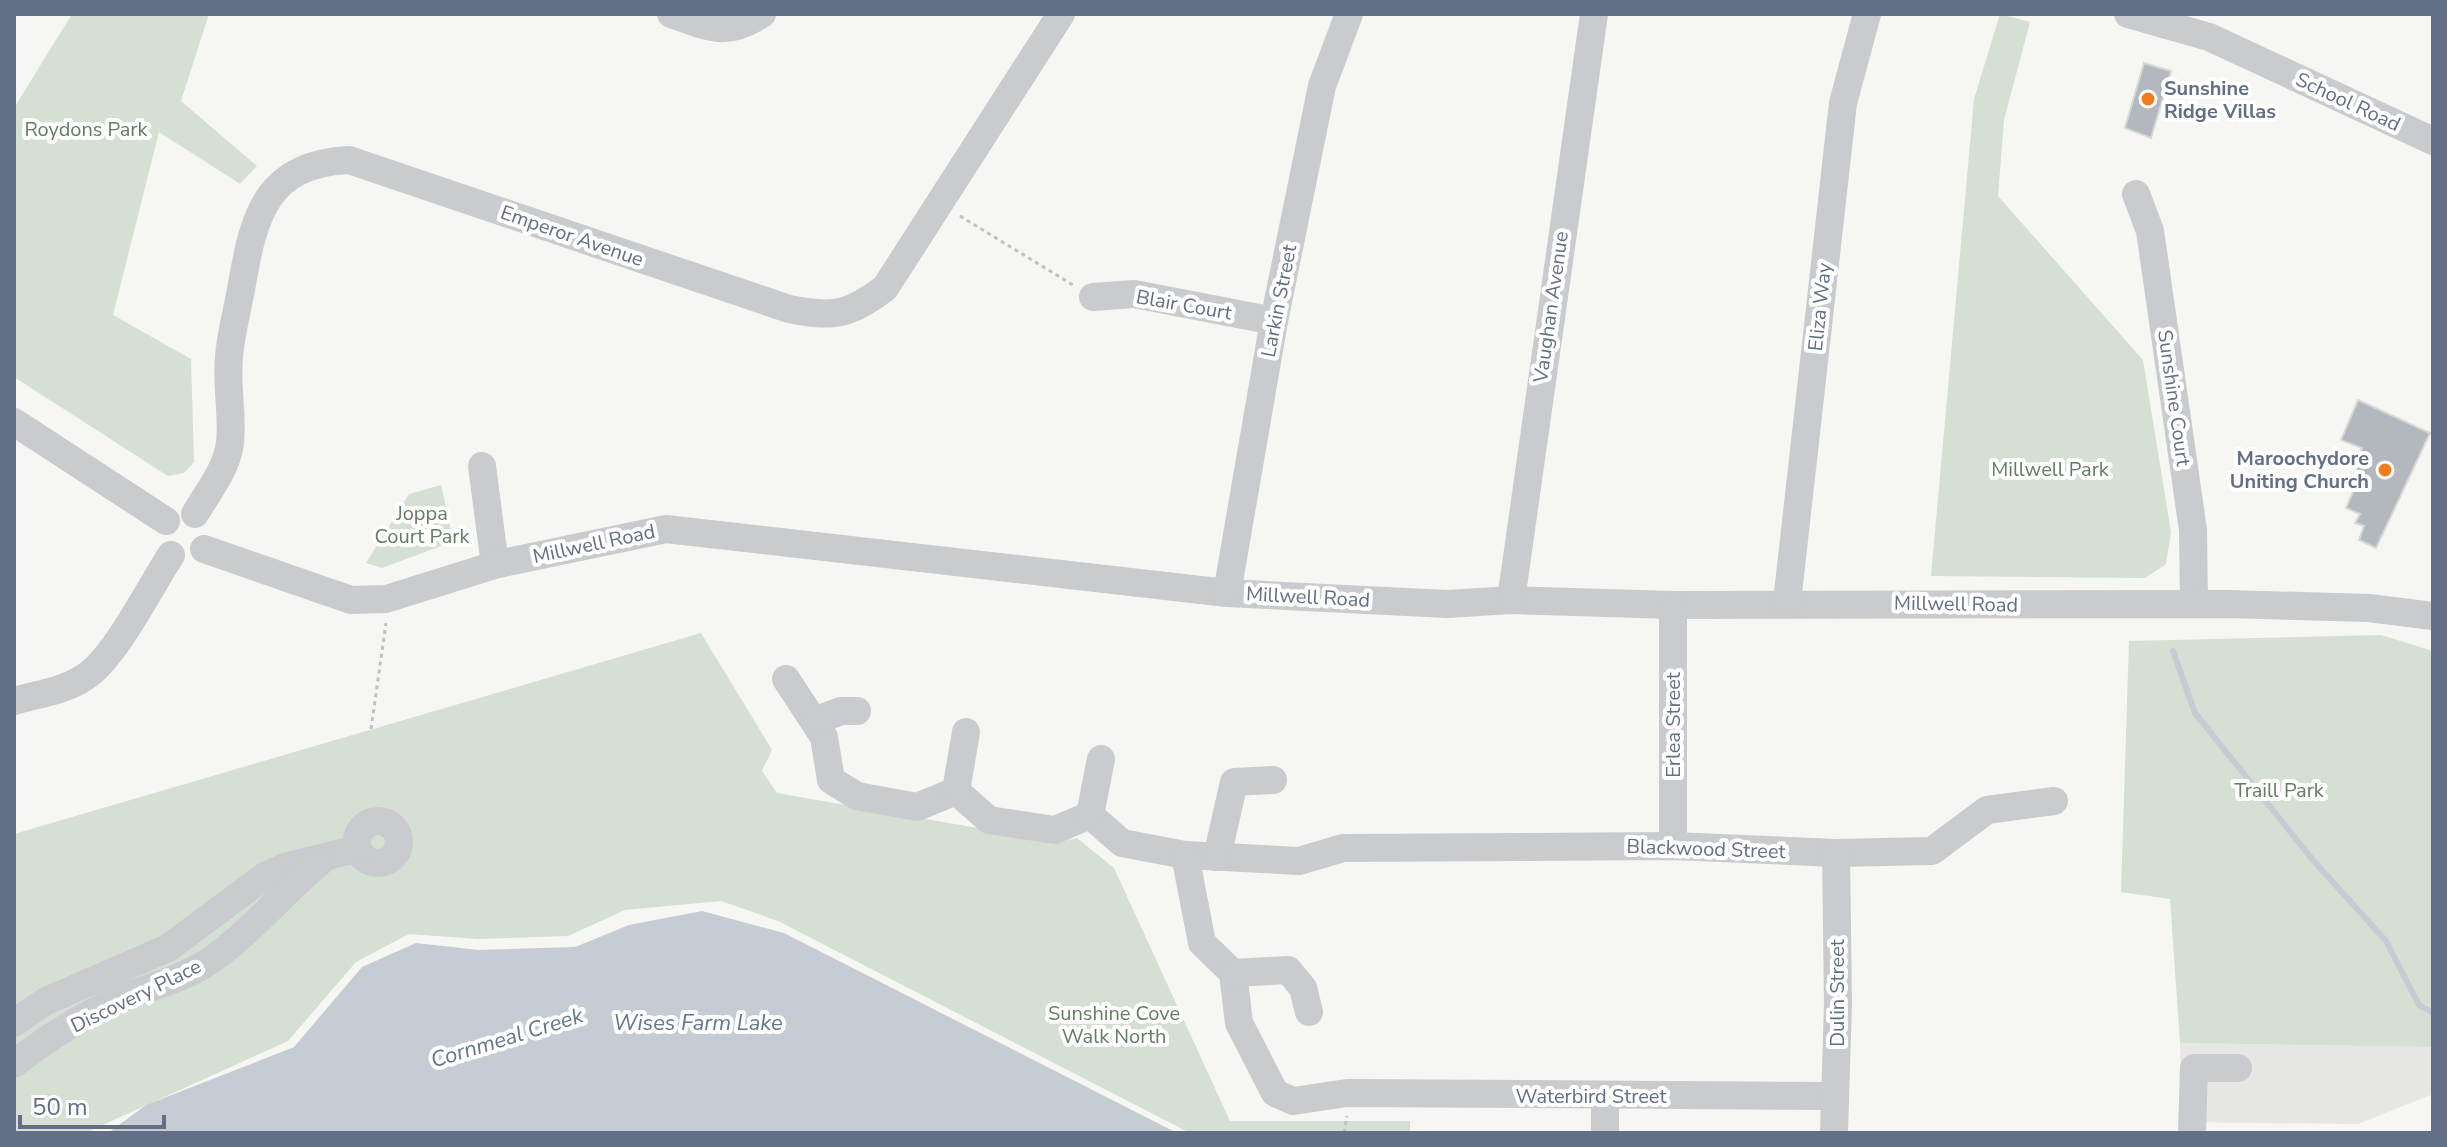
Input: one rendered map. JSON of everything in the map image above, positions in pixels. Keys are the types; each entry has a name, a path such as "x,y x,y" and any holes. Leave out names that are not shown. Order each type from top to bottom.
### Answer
{"street":[{"path":"671,14 712,28 741,28 762,14"},
{"name":"Emperor Avenue","path":"195,514 222,467 230,445 229,357 252,229 275,189 297,171 328,161 349,160 789,309 818,315 842,314 861,306 885,288 1061,14"},
{"name":"Larkin Street","path":"1227,593 1274,321 1322,86 1349,14"},
{"name":"Vaughan Avenue","path":"1511,600 1594,14"},
{"name":"Eliza Way","path":"1787,602 1843,103 1867,14"},
{"name":"School Road","path":"2128,14 2209,37 2433,141"},
{"name":"Sunshine Court","path":"2136,194 2150,231 2193,530 2194,604"},
{"name":"Blair Court","path":"1093,297 1134,294 1274,321"},
{"path":"14,422 166,521"},
{"path":"482,466 493,550 498,564"},
{"path":"179,512 195,514 208,529 204,549 189,559 171,555 161,539 166,521 179,512"},
{"name":"Millwell Road","path":"204,549 351,600 386,599 498,564 666,529 1227,593 1447,604 1511,600 1673,605 1787,602 2194,604 2369,608 2433,616"},
{"path":"14,701 69,686 88,676 110,652 171,555"},
{"name":"Erlea Street","path":"1673,605 1673,846"},
{"path":"786,679 824,737 831,780 857,796 917,807 956,791"},
{"path":"814,721 841,711 857,711"},
{"path":"956,791 966,732"},
{"path":"956,791 989,820 1055,830 1090,815 1101,759"},
{"path":"1217,857 1234,782 1273,780"},
{"name":"Blackwood Street","path":"1090,815 1122,843 1185,855 1299,861 1343,848 1673,846 1836,853 1932,851 1987,810 2054,801"},
{"name":"Discovery Place","path":"14,1023 46,1001 112,969 168,948 191,934 265,876 287,866 357,849"},
{"name":"Dulin Street","path":"1834,1133 1838,1003 1836,853"},
{"path":"1185,855 1202,943 1233,973 1288,970 1303,988 1309,1012"},
{"name":"Discovery Place","path":"14,1064 123,998 172,982 205,963 252,928 284,892 324,859"},
{"path":"112,969 123,998"},
{"name":"Waterbird Street","path":"1233,973 1239,1023 1275,1093 1293,1101 1347,1093 1605,1097 1834,1096"},
{"path":"2192,1133 2194,1068 2238,1068"},
{"path":"1605,1097 1605,1133"}],"path":[{"path":"939,203 1093,297"},
{"path":"371,729 386,641 386,599"}],"shaded area":[{"path":"2180,1043 2433,1047 2433,1094 2358,1124 2182,1122"}],"green space":[{"name":"Roydons Park","path":"72,14 209,14 181,101 257,166 240,184 159,132 113,315 191,359 194,462 184,473 168,476 14,377 14,108"},
{"name":"Millwell Park","path":"2000,14 2030,22 2004,120 1998,196 2143,360 2171,532 2166,564 2145,578 1931,576 1974,99"},
{"name":"Joppa Court Park","path":"441,485 451,530 449,538 441,546 382,568 366,563 409,494"},
{"name":"Sunshine Cove Walk North","path":"701,633 772,750 762,771 777,793 1059,842 1077,838 1114,868 1230,1121 1410,1121 1410,1133 1190,1133 778,921 721,901 625,910 568,936 478,939 409,934 356,962 288,1041 85,1133 14,1133 14,834"},
{"name":"Traill Park","path":"2381,635 2433,651 2433,1047 2180,1043 2170,899 2121,892 2129,641"}],"water":[{"name":"Wises Farm Lake","path":"702,911 784,933 1177,1133 108,1133 146,1105 294,1047 362,967 416,943 479,950 575,947 629,925"}],"building":[{"name":"Sunshine Ridge Villas","path":"2144,63 2171,71 2151,138 2125,128"},
{"name":"Maroochydore Uniting Church","path":"2358,400 2430,433 2376,548 2359,540 2364,526 2355,523 2360,514 2346,508 2359,478 2355,462 2362,448 2341,440"}],"waterway":[{"path":"2173,651 2195,713 2312,859 2386,941 2419,1005 2433,1013"}],"place":[{"name":"Sunshine Ridge Villas","path":"2148,99"},
{"name":"Maroochydore Uniting Church","path":"2385,470"}],"water label":[{"name":"Cornmeal Creek","path":"507,1038"}]}
